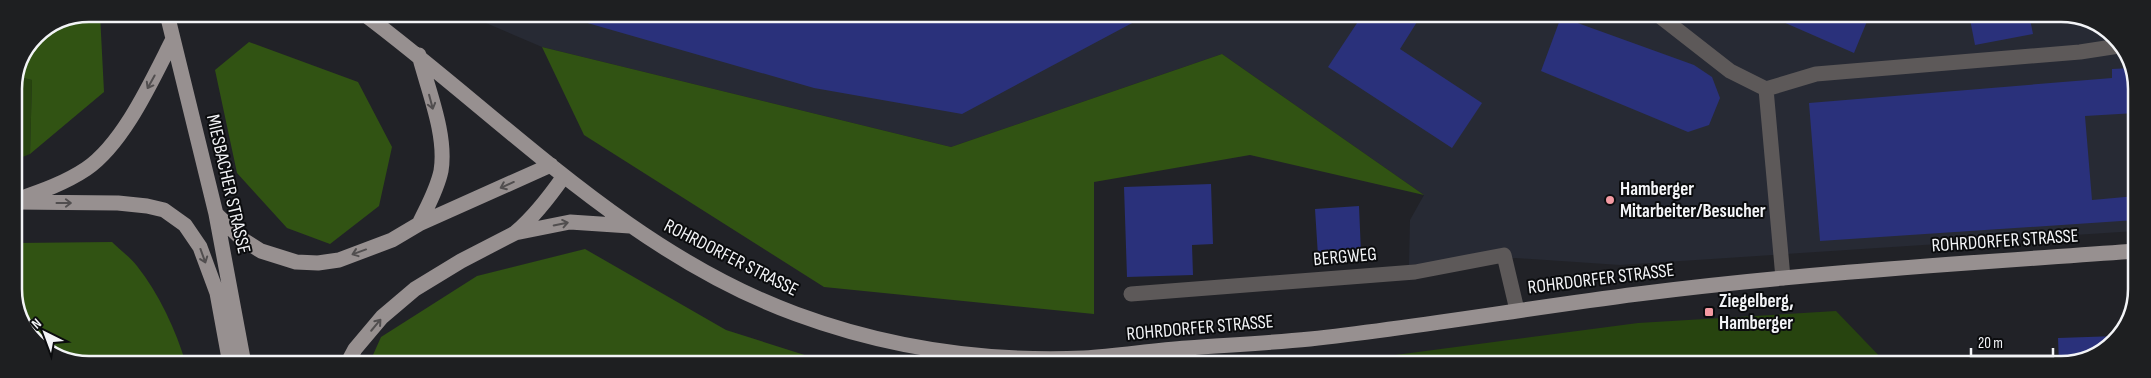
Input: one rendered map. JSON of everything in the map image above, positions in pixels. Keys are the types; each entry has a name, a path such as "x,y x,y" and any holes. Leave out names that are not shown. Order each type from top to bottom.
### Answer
{"main road":[{"name":"MIESBACHER STRASSE","path":"169,22 216,214 243,356"},
{"name":"ROHRDORFER STRASSE","path":"375,22 419,55 564,176 630,226 680,258 747,293 794,314 859,335 934,351 978,356"},
{"path":"23,198 65,181 87,168 97,159 122,132 173,39"},
{"path":"419,55 442,144 438,179 433,195 419,224"},
{"path":"216,214 242,239 260,251 296,262 318,263 339,260 392,240 419,224 551,165"},
{"path":"351,356 382,317 415,289 461,261 515,233 550,198 564,176"},
{"path":"23,201 118,203 147,206 164,210 185,225 200,247 217,293 229,356"},
{"path":"515,233 570,222 630,226"},
{"name":"ROHRDORFER STRASSE","path":"1107,356 1309,339 1687,288 1783,278 2128,252"}],"street":[{"path":"1667,22 1730,71 1766,89 1816,74 2080,52 2113,47"},
{"path":"1766,89 1783,278"},
{"name":"BERGWEG","path":"1131,294 1415,272 1504,255 1517,310"}],"shaded area":[{"path":"484,22 2071,23 2095,31 2106,39 2120,56 2127,76 2128,232 1620,265 1516,258 1409,265 1410,220 1424,195 1222,54 951,147 542,47"}],"green space":[{"path":"100,22 104,92 30,154 32,80 24,78 24,76 34,52 42,42 64,28 76,24"},
{"path":"249,42 358,82 392,147 379,206 330,244 287,228 237,173 215,70"},
{"path":"542,47 951,147 1222,54 1424,195 1250,155 1094,182 1094,314 824,287 584,135"},
{"path":"24,78 32,80 30,154 23,157"},
{"path":"112,242 134,263 153,288 172,325 183,356 89,356 72,353 56,347 36,329 26,310 23,289 23,243"},
{"path":"585,249 726,330 808,356 373,356 381,337 477,276"},
{"path":"1836,311 1879,356 1388,356 1638,323"}],"building":[{"path":"584,22 1134,22 962,114 814,88"},
{"path":"1358,22 1417,22 1400,49 1482,103 1452,148 1328,67"},
{"path":"1559,22 1575,22 1694,65 1712,77 1720,98 1709,125 1688,132 1541,71"},
{"path":"1783,22 1867,22 1854,53"},
{"path":"1971,22 2031,22 2033,34 1975,45"},
{"path":"2124,68 2127,76 2128,113 2085,116 2092,200 2128,197 2128,221 1820,241 1809,103 2112,78 2112,69"},
{"path":"1211,184 1213,244 1192,245 1193,275 1127,277 1124,187"},
{"path":"1359,206 1361,253 1318,256 1315,209"},
{"path":"2109,336 2095,347 2083,352 2062,356 2059,356 2058,338"}],"place":[{"name":"Hamberger Mitarbeiter/Besucher","path":"1610,200"},
{"name":"Ziegelberg, Hamberger","path":"1709,312"}]}
